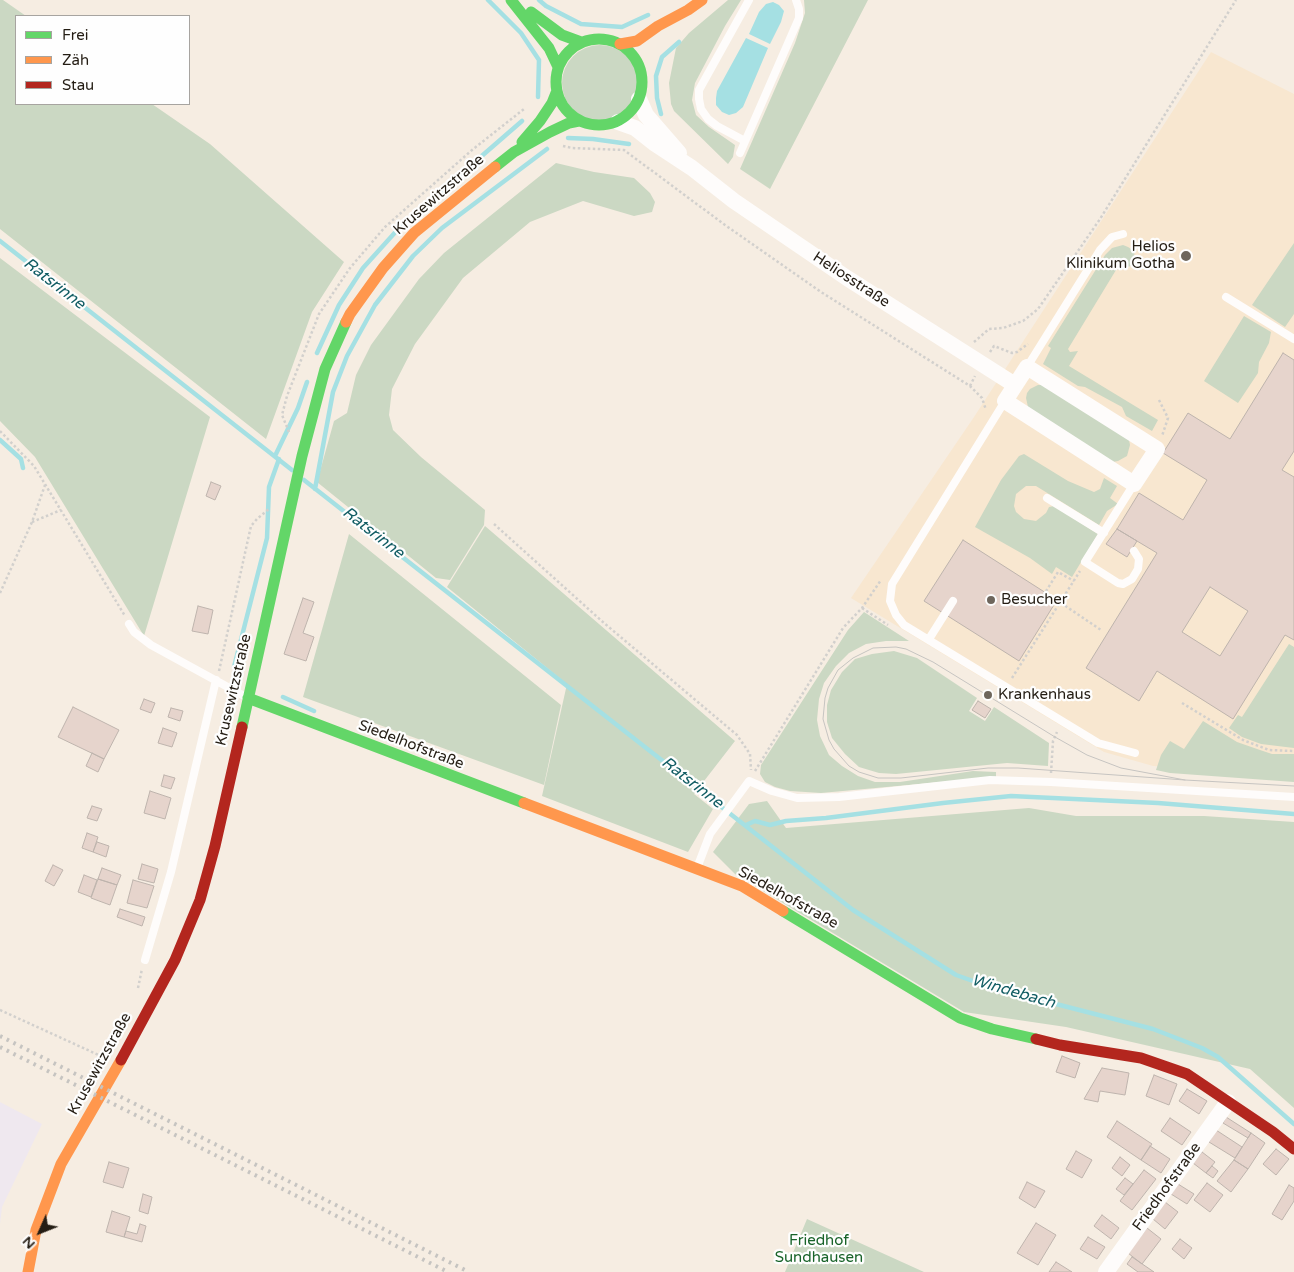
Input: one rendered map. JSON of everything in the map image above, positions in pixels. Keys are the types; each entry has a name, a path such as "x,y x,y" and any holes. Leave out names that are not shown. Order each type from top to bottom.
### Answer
{"main road":[{"path":"512,0 562,35 581,42"},
{"path":"512,0 549,48 558,67"},
{"path":"620,44 637,41 702,0"},
{"path":"665,37 688,10"},
{"path":"514,152 540,121 552,103 556,93 558,67 565,55 581,42 594,39 610,40 620,44 633,55 640,67 642,89 639,99 631,111 618,122 609,125 598,126 579,121 565,110 556,93"},
{"path":"640,67 648,53"},
{"path":"514,152 550,132 579,121"},
{"name":"Krusewitzstraße","path":"28,1272 36,1230 61,1164 125,1052 174,960 190,928 209,872 302,456 325,369 350,314 383,268 414,233 514,152"},
{"name":"Siedelhofstraße","path":"248,698 742,886 960,1018 992,1030 1052,1044 1141,1058 1186,1074 1273,1132 1294,1149"}],"street":[{"path":"639,99 646,115 692,168"},
{"path":"618,122 635,128 692,168"},
{"name":"Heliosstraße","path":"692,168 734,201 847,278 1015,385"},
{"path":"1027,367 1157,449 1134,484 1005,401 1015,385 1027,367"},
{"name":"Friedhofstraße","path":"1106,1272 1228,1102"}],"lane":[{"path":"745,142 716,126 708,119 701,109 699,90 749,0"},
{"path":"740,153 799,18 796,0"},
{"path":"1027,367 1100,250 1112,237 1123,234"},
{"path":"1226,297 1294,339"},
{"path":"1005,401 892,584 890,601 896,616 904,624 1098,743 1135,753"},
{"path":"1134,484 1085,562 1118,583 1123,584 1132,579 1138,569 1139,559 1134,551"},
{"path":"1047,498 1104,533"},
{"path":"929,639 953,601"},
{"path":"129,624 134,632 151,645 248,698"},
{"path":"145,960 171,872 216,680"},
{"path":"697,870 710,834 749,781 772,791 797,798 839,797 990,780 1294,797"}],"path":[{"path":"964,353 978,337 989,329 1003,328 1023,321 1038,309 1100,219 1236,0"},
{"path":"290,434 282,415 287,396 319,314 350,268 385,227 472,150 524,110 532,111 540,121"},
{"path":"550,132 563,146 624,150 725,225 821,292 970,386 982,398 986,413"},
{"path":"1157,449 1168,418 1159,400"},
{"path":"0,431 34,466 129,624"},
{"path":"0,593 32,522 45,484"},
{"path":"216,680 251,526 273,506"},
{"path":"32,522 61,510"},
{"path":"494,524 604,623 737,735 750,754 752,764 749,781"},
{"path":"1007,687 1085,562"},
{"path":"749,781 843,628 862,608 886,572"},
{"path":"1038,604 1058,572 1074,581"},
{"path":"1061,603 1102,630"},
{"path":"1182,703 1256,746 1269,750 1294,751"},
{"path":"1050,728 1058,732 1053,741 1051,782"},
{"path":"0,1010 104,1057"}],"shaded area":[{"name":"Helios Klinikum Gotha","path":"1211,52 1294,94 1294,777 1153,766 1104,752 851,598 974,417"},
{"path":"0,1102 42,1124 2,1207 0,1224"}],"green space":[{"path":"0,0 3,0 25,15 15,15 15,105 153,105 210,144 344,262 312,312 266,439 0,229"},
{"path":"728,0 741,0 695,83 692,100 696,115 709,127 735,145 733,157 728,164 674,111 671,104 669,83 676,48 689,33"},
{"path":"804,0 868,0 770,189 740,169 795,43 805,13"},
{"path":"600,45 615,48 627,56 635,68 638,83 635,98 627,110 615,118 600,121 585,118 573,110 565,98 562,83 565,68 573,56 585,48"},
{"path":"556,163 594,172 634,178 650,193 655,202 652,212 634,216 583,201 530,222 463,278 415,344 392,389 389,415 393,430 421,457 485,510 484,525 450,580 436,578 317,482 334,421 347,413 356,375 371,345 419,279 444,253"},
{"path":"1294,243 1294,314 1285,327 1252,305"},
{"path":"1123,245 1134,251 1135,260 1131,266 1116,270 1068,349 1070,352 1078,351 1069,366 1158,420 1152,431 1126,416 1122,407 1085,387 1078,386 1043,364 1051,348 1048,346 1105,255 1112,248"},
{"path":"0,258 210,417 144,636 35,457 0,421"},
{"path":"1244,316 1271,332 1269,343 1259,362 1258,373 1238,403 1204,381"},
{"path":"1038,385 1043,385 1129,440 1130,445 1127,456 1113,462 1028,407 1027,393"},
{"path":"1024,454 1068,481 1094,492 1100,489 1104,478 1117,486 1110,498 1118,504 1107,511 1099,525 1036,486 1026,486 1016,494 1014,506 1016,512 1024,519 1036,521 1046,513 1049,507 1054,506 1098,534 1072,577 1056,567 1052,574 1030,558 975,527 1001,480 1019,456"},
{"path":"485,526 735,741 694,794 713,809 688,852 542,796 567,684 447,587"},
{"path":"349,534 561,705 544,785 303,697"},
{"path":"864,612 909,641 886,641 866,644 849,653 836,666 824,683 819,699 817,720 820,736 829,755 858,776 875,782 900,782 973,771 996,772 996,777 821,793 790,791 765,782 760,774 761,765 848,630"},
{"path":"1289,644 1294,647 1294,748 1261,744 1242,737 1229,728 1238,715 1242,717"},
{"path":"894,651 917,658 977,698 969,711 985,721 994,707 1049,743 1048,766 1007,763 896,774 879,773 859,767 832,738 827,722 827,705 831,690 842,672 855,659"},
{"path":"1203,721 1237,742 1272,754 1294,754 1294,782 1170,773 1156,770 1161,755 1170,741 1184,749"},
{"path":"767,801 786,828 1029,808 1076,816 1204,816 1294,822 1294,1108 1250,1069 1066,1027 964,1012 735,874 713,852 749,804"},
{"name":"Friedhof Sundhausen","path":"807,1219 924,1272 785,1272"}],"water":[{"path":"773,2 784,11 781,22 770,44 749,34 759,12 766,4"},
{"path":"746,38 768,48 743,107 736,113 729,115 722,112 716,105 717,91"}],"building":[{"path":"1283,353 1294,360 1294,451 1282,470 1294,477 1294,640 1285,635 1233,719 1157,671 1139,701 1086,668 1157,553 1117,529 1139,493 1183,520 1207,480 1163,453 1188,413 1230,439","holes":["1210,587 1248,611 1220,656 1182,632"]},
{"path":"211,482 221,486 215,500 206,496"},
{"path":"1117,529 1137,541 1127,557 1106,544"},
{"name":"Besucher","path":"963,540 1057,600 1019,661 924,601"},
{"path":"303,598 314,602 303,633 314,637 306,661 284,654"},
{"path":"198,606 213,610 208,634 192,631"},
{"path":"144,699 155,703 151,713 140,709"},
{"path":"978,701 991,709 985,718 972,710"},
{"path":"73,707 119,730 104,759 58,737"},
{"path":"171,708 183,711 180,721 168,717"},
{"path":"163,728 177,733 172,747 158,743"},
{"path":"92,753 104,759 98,772 86,766"},
{"path":"164,775 175,778 171,789 161,786"},
{"path":"150,791 171,798 165,819 144,813"},
{"path":"92,806 102,809 97,821 87,818"},
{"path":"87,833 98,837 93,852 82,848"},
{"path":"97,842 109,846 106,857 93,852"},
{"path":"142,864 158,869 154,883 138,879"},
{"path":"53,865 63,870 54,886 45,881"},
{"path":"102,868 121,875 117,885 98,879"},
{"path":"84,875 97,880 91,897 78,892"},
{"path":"98,879 117,885 110,905 91,898"},
{"path":"133,880 154,886 147,908 127,903"},
{"path":"120,909 145,917 142,926 117,917"},
{"path":"1062,1056 1080,1063 1075,1078 1056,1072"},
{"path":"1102,1068 1129,1073 1125,1095 1100,1091 1098,1102 1084,1099"},
{"path":"1154,1075 1177,1084 1169,1105 1146,1096"},
{"path":"1187,1089 1207,1101 1199,1114 1179,1101"},
{"path":"1226,1117 1251,1133 1248,1138 1223,1123"},
{"path":"1170,1118 1191,1132 1182,1145 1161,1131"},
{"path":"1117,1121 1152,1144 1141,1160 1107,1137"},
{"path":"1216,1130 1242,1147 1235,1158 1209,1142"},
{"path":"1251,1133 1265,1143 1248,1169 1234,1160"},
{"path":"1150,1146 1170,1159 1161,1173 1141,1160"},
{"path":"1276,1149 1289,1159 1276,1175 1263,1164"},
{"path":"1076,1151 1092,1160 1082,1178 1066,1169"},
{"path":"1202,1152 1215,1162 1206,1173 1193,1163"},
{"path":"1120,1157 1130,1165 1122,1176 1112,1168"},
{"path":"1234,1160 1248,1169 1231,1192 1217,1181"},
{"path":"109,1162 129,1168 123,1188 103,1182"},
{"path":"1212,1166 1218,1171 1213,1178 1206,1173"},
{"path":"1144,1170 1156,1179 1132,1210 1120,1201"},
{"path":"1125,1178 1133,1184 1124,1195 1116,1189"},
{"path":"1027,1182 1045,1191 1035,1208 1019,1198"},
{"path":"1207,1183 1223,1195 1210,1212 1194,1200"},
{"path":"1178,1184 1194,1194 1187,1204 1171,1194"},
{"path":"1289,1185 1294,1188 1294,1201 1282,1220 1272,1214"},
{"path":"143,1194 152,1197 148,1214 139,1211"},
{"path":"1165,1202 1178,1212 1165,1229 1153,1219"},
{"path":"112,1211 130,1217 124,1237 106,1232"},
{"path":"1102,1215 1119,1228 1111,1239 1094,1226"},
{"path":"1036,1223 1056,1235 1038,1265 1017,1253"},
{"path":"140,1224 146,1226 142,1242 124,1237 126,1231 137,1234"},
{"path":"1147,1228 1161,1239 1142,1264 1128,1253"},
{"path":"1088,1237 1105,1247 1097,1259 1080,1249"},
{"path":"1180,1239 1192,1248 1184,1259 1172,1249"},
{"path":"1132,1257 1154,1272 1138,1272 1127,1264"},
{"path":"1056,1262 1072,1272 1049,1272"}],"waterway":[{"path":"488,0 521,33 539,60 538,97"},
{"path":"539,0 546,6 581,24 622,27 648,15"},
{"path":"661,114 657,98 656,76 662,57 679,42"},
{"path":"317,353 339,305 363,268 400,227 522,121"},
{"path":"568,138 629,144"},
{"path":"315,489 333,392 347,356 375,305 413,256 442,228 547,149"},
{"name":"Ratsrinne","path":"0,241 292,470"},
{"path":"275,456 298,408 307,382"},
{"path":"0,440 21,459 23,468"},
{"path":"234,667 267,538 269,487 279,459"},
{"name":"Windebach","path":"304,480 853,910 956,975 990,987 1153,1029 1202,1048 1218,1057 1294,1124"},
{"path":"283,697 314,711"},
{"path":"746,825 755,821 770,825 786,821 1011,796 1158,803 1294,814"}],"tram line":[{"path":"1185,780 1121,768 1087,755 933,662 906,649 896,647 873,648 853,658 838,670 825,698 823,719 829,740 834,749 849,766 859,772 878,778 901,778 988,768 1018,768 1185,780 1294,786"}],"railway":[{"path":"0,1036 469,1272"},
{"path":"0,1047 448,1272"}],"traffic: fast":[{"path":"511,0 549,48 558,67"},
{"path":"531,12 562,35 581,42"},
{"path":"591,39 607,39 616,42 630,51 639,65 642,82 639,99 630,113 616,122 607,125 591,125 575,118 563,106 556,90 556,74 563,58 575,46 591,39"},
{"path":"522,142 540,121 556,93"},
{"path":"495,167 514,152 550,132 569,123 579,121"},
{"path":"242,727 302,456 325,369 346,322"},
{"path":"248,698 524,803"},
{"path":"783,911 960,1018 992,1029 1036,1039"}],"traffic: slow":[{"path":"620,44 637,41 702,0"},
{"path":"346,322 383,268 414,233 495,167"},
{"path":"524,803 742,886 783,911"},
{"path":"28,1272 36,1230 61,1164 121,1060"}],"traffic: jam":[{"path":"121,1060 175,960 200,900 215,846 242,727"},
{"path":"1036,1039 1060,1045 1141,1058 1187,1074 1273,1132 1294,1149"}],"place":[{"name":"Helios Klinikum Gotha","path":"1186,256"},
{"name":"Besucher","path":"991,600"},
{"name":"Krankenhaus","path":"988,695"}]}
